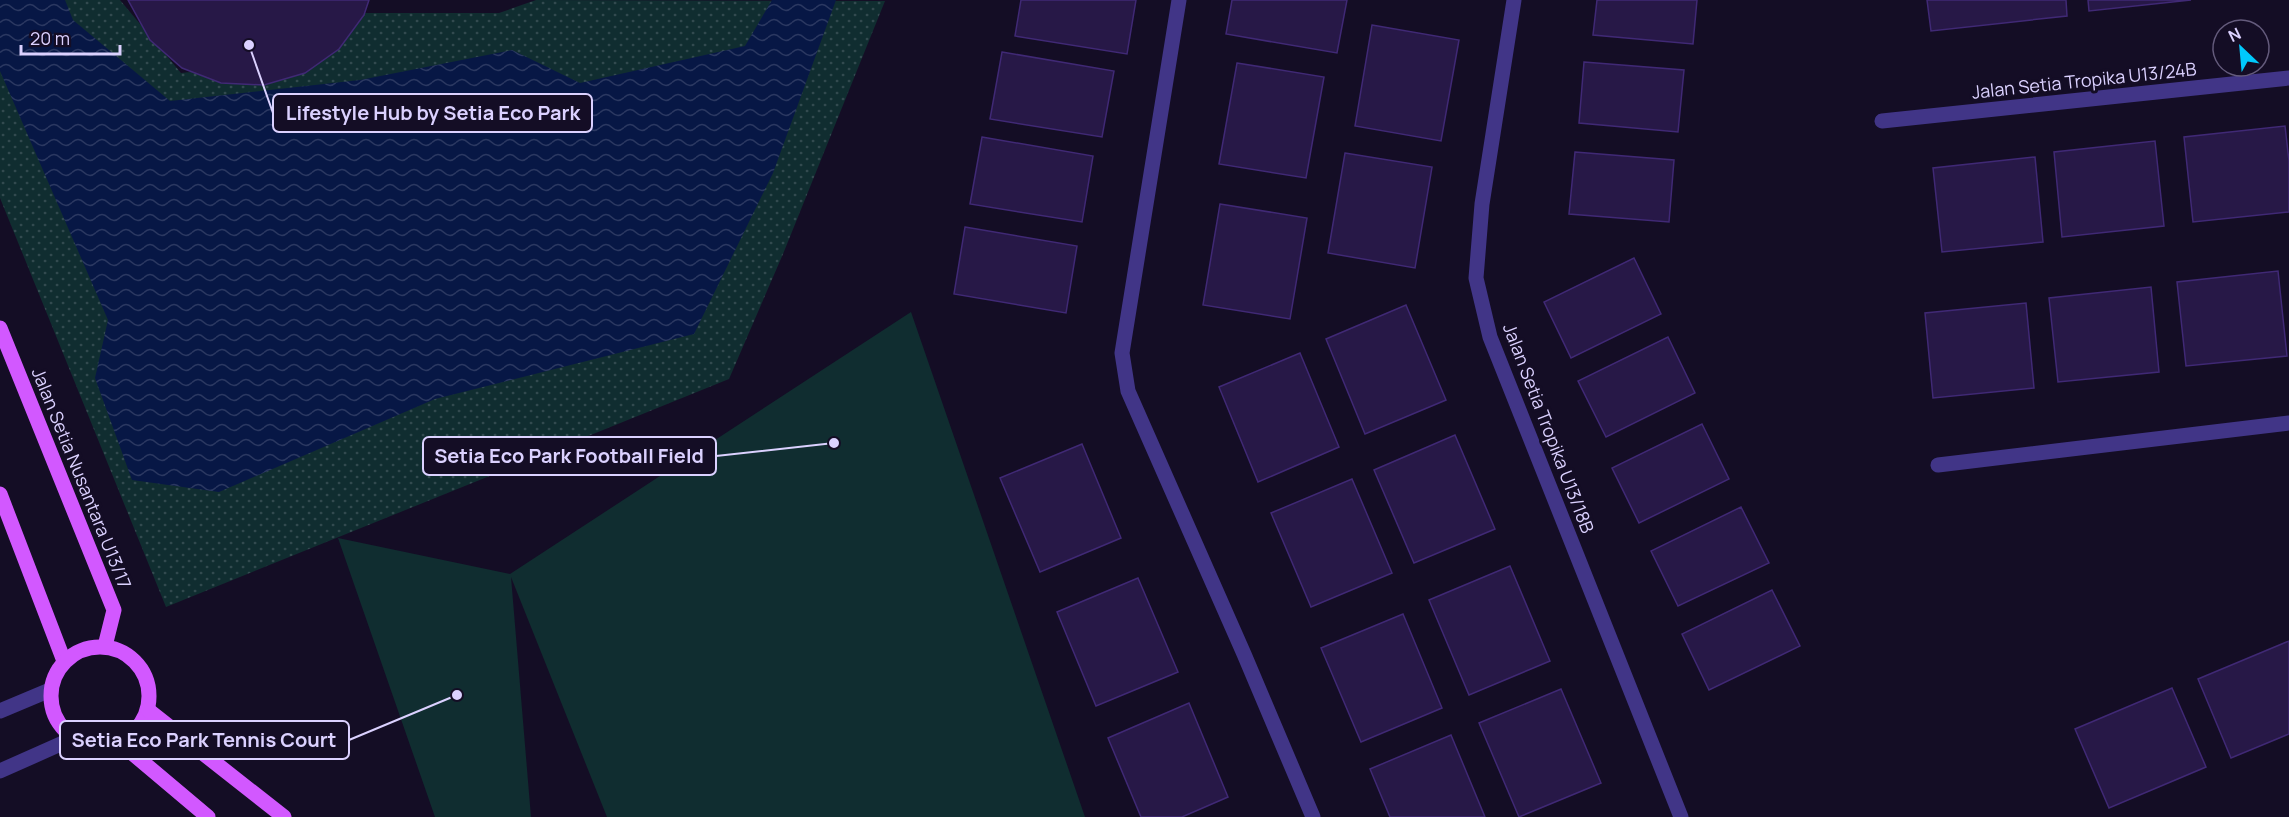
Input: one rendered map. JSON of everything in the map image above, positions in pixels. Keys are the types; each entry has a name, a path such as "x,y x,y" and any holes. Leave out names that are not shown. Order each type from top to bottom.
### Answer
{"main road":[{"name":"Jalan Setia Nusantara U13/17","path":"0,328 114,610 105,646"},
{"path":"0,494 64,661"},
{"path":"105,646 127,653 142,668 150,689 148,710 137,729 119,741 95,746 74,738 58,723 50,702 52,680 64,661 83,649 105,646"},
{"path":"148,710 284,817"},
{"path":"119,741 208,817"}],"street":[{"path":"1179,0 1122,353 1128,391 1313,817"},
{"name":"Jalan Setia Tropika U13/18B","path":"1514,0 1482,204 1476,278 1490,337 1682,817"},
{"name":"Jalan Setia Tropika U13/24B","path":"1882,121 2289,78"},
{"path":"1938,465 2289,423"},
{"path":"0,711 50,690"},
{"path":"0,771 74,738"}],"green space":[{"path":"0,0 120,0 181,73 308,59 356,13 499,13 536,0 885,1 783,254 729,379 166,607 0,198"},
{"path":"911,312 1085,817 607,817 511,577 531,817 435,817 338,538 510,574"}],"water":[{"path":"0,0 65,0 73,20 170,101 360,80 512,50 580,83 745,46 772,0 836,0 773,173 694,334 435,399 219,492 132,480 95,378 108,320 0,71"}],"building":[{"path":"128,0 369,0 364,15 339,49 305,73 264,85 221,83 182,68 150,40"},
{"path":"1021,0 1136,0 1127,54 1015,36"},
{"path":"1232,0 1347,0 1337,53 1226,34"},
{"path":"1597,0 1697,0 1693,44 1593,35"},
{"path":"1927,0 2066,0 2067,16 1931,31"},
{"path":"2088,0 2191,0 2089,11"},
{"path":"1372,25 1459,40 1441,141 1355,126"},
{"path":"1002,52 1114,71 1102,137 990,119"},
{"path":"1584,62 1684,70 1678,132 1579,123"},
{"path":"1237,63 1324,77 1306,178 1219,164"},
{"path":"2285,126 2289,161 2289,212 2193,222 2184,137"},
{"path":"982,137 1093,156 1082,222 970,204"},
{"path":"2155,141 2164,226 2062,237 2054,152"},
{"path":"1575,152 1674,160 1669,222 1569,214"},
{"path":"1345,153 1432,167 1415,268 1328,253"},
{"path":"2035,157 2043,242 1942,252 1933,168"},
{"path":"1220,204 1307,218 1290,319 1203,305"},
{"path":"965,227 1077,246 1066,313 954,294"},
{"path":"1634,258 1661,314 1571,358 1544,302"},
{"path":"2278,271 2287,356 2186,366 2177,282"},
{"path":"2151,287 2159,372 2058,382 2049,298"},
{"path":"2026,303 2034,388 1933,398 1925,313"},
{"path":"1406,305 1446,400 1365,434 1326,339"},
{"path":"1668,337 1695,393 1606,437 1578,381"},
{"path":"1300,353 1339,447 1258,482 1219,387"},
{"path":"1702,424 1729,479 1639,523 1612,468"},
{"path":"1455,435 1495,529 1414,563 1374,470"},
{"path":"1082,444 1121,538 1040,572 1000,478"},
{"path":"1352,479 1392,573 1311,607 1271,513"},
{"path":"1741,507 1769,563 1678,606 1651,551"},
{"path":"1510,566 1550,661 1469,695 1429,600"},
{"path":"1138,578 1178,672 1096,706 1057,612"},
{"path":"1772,590 1800,646 1709,690 1682,634"},
{"path":"1403,614 1442,708 1361,742 1321,648"},
{"path":"2289,641 2289,734 2231,758 2198,679"},
{"path":"2172,688 2206,767 2109,808 2075,729"},
{"path":"1561,689 1601,783 1519,817 1479,723"},
{"path":"1189,703 1228,797 1182,817 1141,817 1108,738"},
{"path":"1451,735 1485,817 1390,817 1370,769"}],"place":[{"name":"Lifestyle Hub by Setia Eco Park","path":"249,45"},
{"name":"Setia Eco Park Football Field","path":"834,443"},
{"name":"Setia Eco Park Tennis Court","path":"457,695"}]}
